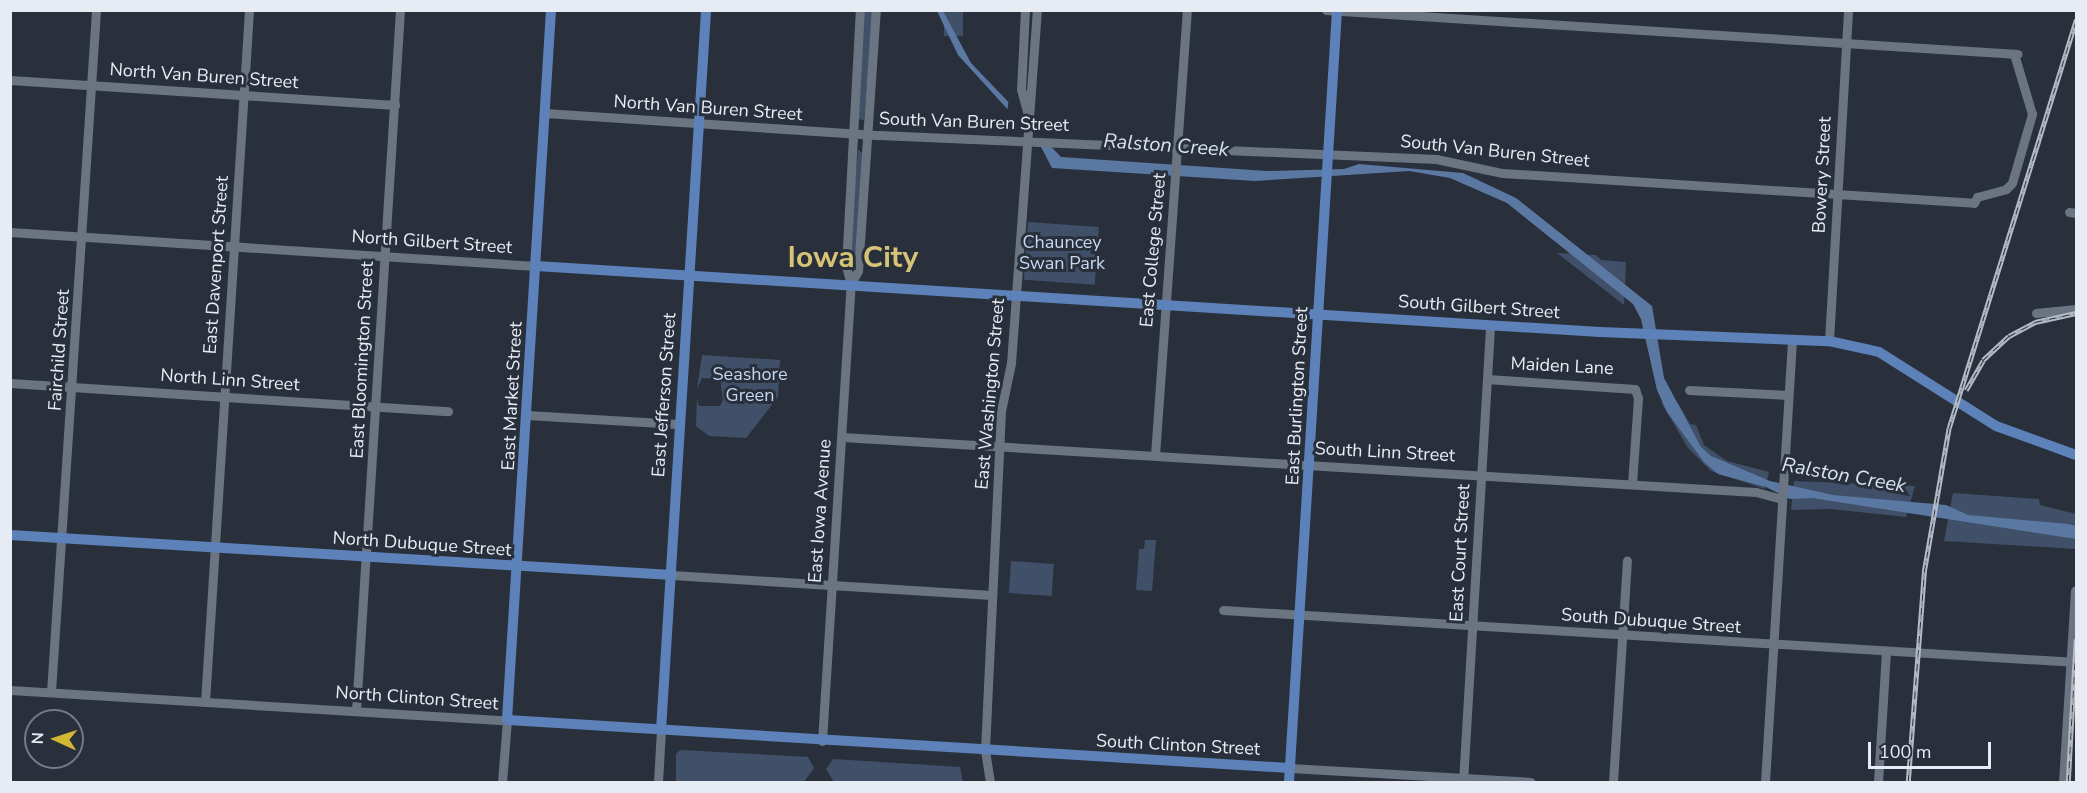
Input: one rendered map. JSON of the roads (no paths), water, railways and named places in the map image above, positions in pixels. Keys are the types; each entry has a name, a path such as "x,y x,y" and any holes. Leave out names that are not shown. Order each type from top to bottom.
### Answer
{"main road":[{"name":"East Market Street","path":"507,720 551,10"},
{"name":"East Jefferson Street","path":"661,730 672,576 678,424 706,10"},
{"name":"East Burlington Street","path":"1289,783 1337,11"},
{"name":"North Gilbert Street","path":"536,266 851,284"},
{"name":"South Gilbert Street","path":"851,284 1490,325 1828,341 1879,352 1996,426 2076,455"},
{"name":"North Dubuque Street","path":"10,535 672,576"},
{"name":"North Clinton Street","path":"507,720 822,741"},
{"name":"South Clinton Street","path":"822,741 1290,768"}],"street":[{"name":"Fairchild Street","path":"51,692 64,538 96,10"},
{"name":"East Davenport Street","path":"205,702 249,10"},
{"name":"East Bloomington Street","path":"356,711 400,10"},
{"name":"East Iowa Avenue","path":"822,741 851,284 846,266 851,133 860,10"},
{"name":"East Iowa Avenue","path":"851,284 858,271 876,10"},
{"name":"East Washington Street","path":"1026,10 1021,89 1028,116"},
{"name":"East Washington Street","path":"990,783 985,750 994,619 991,595 1000,447 1030,142 1027,132 1037,10"},
{"name":"East College Street","path":"1155,455 1186,10"},
{"path":"1326,10 1846,43"},
{"path":"1506,22 1507,10"},
{"name":"Bowery Street","path":"1828,341 1848,10"},
{"name":"South Van Buren Street","path":"869,134 1050,141 1177,154 1328,162 1436,159 1502,173 1974,203 1990,190 2006,189 2012,183 2032,114 2016,54 1846,43"},
{"name":"North Van Buren Street","path":"10,80 395,105"},
{"name":"North Van Buren Street","path":"545,113 869,134"},
{"name":"North Gilbert Street","path":"10,232 536,266"},
{"path":"2036,313 2076,309"},
{"name":"East Court Street","path":"1463,780 1490,325"},
{"path":"1764,783 1792,339"},
{"name":"Maiden Lane","path":"1487,379 1635,390 1638,398 1632,484"},
{"name":"North Linn Street","path":"10,383 448,411"},
{"path":"1689,390 1788,395"},
{"path":"527,415 678,424"},
{"name":"South Linn Street","path":"842,437 1309,463 1756,492 1782,499"},
{"path":"1612,783 1627,560"},
{"name":"North Dubuque Street","path":"672,576 832,586"},
{"path":"832,586 991,595"},
{"path":"2063,783 2074,662 2075,590"},
{"name":"South Dubuque Street","path":"1223,610 1472,624 1773,646 2074,662"},
{"path":"1878,783 1886,651"},
{"name":"North Clinton Street","path":"10,690 507,720"},
{"name":"East Market Street","path":"502,783 507,720"},
{"name":"East Jefferson Street","path":"658,783 661,730"},
{"name":"South Clinton Street","path":"1290,768 1531,783"}],"railway":[{"path":"1908,782 1924,572 1949,428 2076,19"},
{"path":"1966,390 1983,360 2009,336 2035,322 2076,313"},
{"path":"2068,782 2076,639"}],"district":[{"name":"Iowa City","path":"853,258"}],"water label":[{"name":"Ralston Creek","path":"1166,145"},
{"name":"Ralston Creek","path":"1844,475"}],"park label":[{"name":"Chauncey Swan Park","path":"1062,253"},
{"name":"Seashore Green","path":"750,385"}]}
